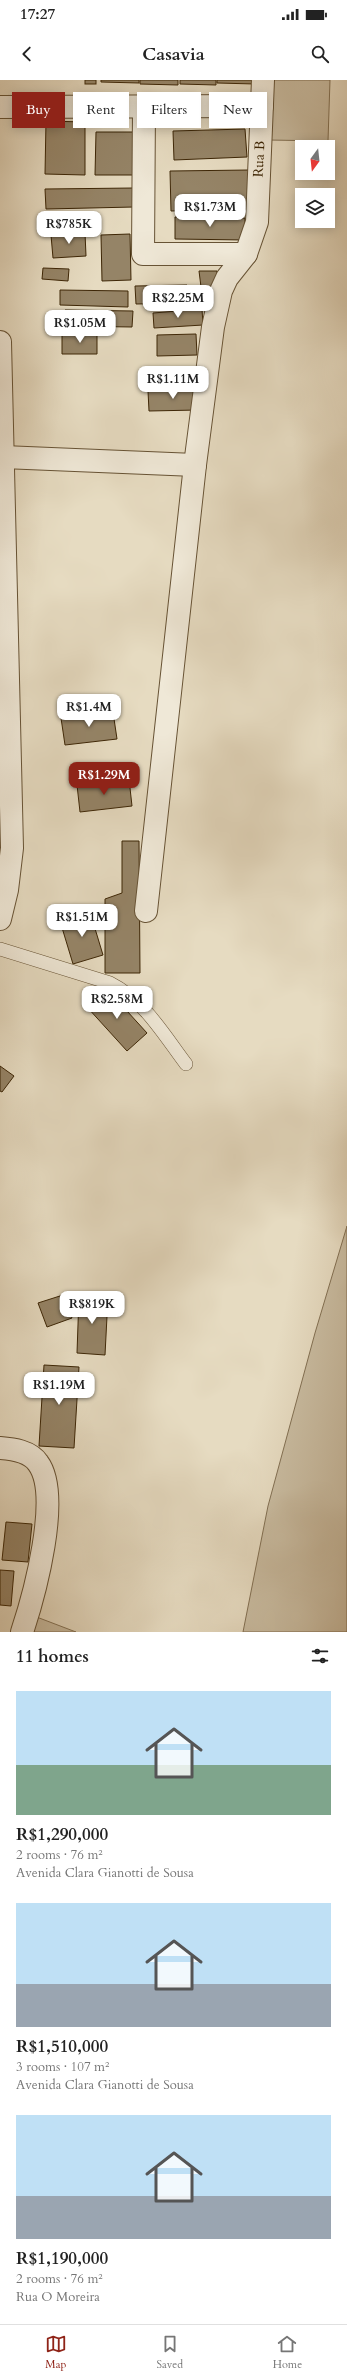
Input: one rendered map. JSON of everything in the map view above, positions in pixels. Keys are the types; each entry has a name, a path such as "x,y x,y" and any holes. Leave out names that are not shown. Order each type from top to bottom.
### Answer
{"street":[{"name":"Rua B","path":"263,80 263,92"},
{"path":"0,107 137,107"},
{"path":"144,128 143,254 249,246"},
{"name":"Rua B","path":"249,246 257,222 261,128"},
{"path":"146,911 195,465 216,306 227,278 249,246"},
{"path":"0,342 12,848 10,869 0,920"},
{"path":"3,457 195,465"},
{"path":"0,1448 18,1450 31,1455 39,1463 47,1485 47,1518 38,1577 22,1632"}],"lane":[{"path":"0,949 110,983 127,991 140,1003 186,1064"}],"shaded area":[{"path":"270,80 330,80 328,140 268,140"},
{"path":"347,1226 347,1632 243,1632 268,1506 315,1333"},
{"path":"34,1616 76,1632 29,1632"}],"building":[{"path":"85,80 96,80 96,84 85,84"},
{"path":"101,80 139,80 139,83 101,82"},
{"path":"140,80 178,80 178,85 140,84"},
{"path":"180,80 216,80 216,85 180,84"},
{"path":"217,80 255,80 255,84 217,83"},
{"path":"65,121 73,122 73,128 85,128 85,175 45,174 46,128 65,128"},
{"path":"245,129 247,157 174,160 173,131"},
{"path":"96,132 134,132 134,175 95,175"},
{"path":"249,170 250,209 171,211 170,171"},
{"path":"133,188 134,207 46,209 45,189"},
{"path":"175,217 245,218 245,240 175,239"},
{"path":"85,233 86,256 53,258 51,235"},
{"path":"130,234 131,280 102,281 101,235"},
{"path":"43,268 69,269 68,281 42,279"},
{"path":"199,271 217,271 217,286 201,287"},
{"path":"187,285 188,303 136,304 135,286"},
{"path":"60,290 128,291 128,307 60,305"},
{"path":"202,309 203,325 154,328 153,313"},
{"path":"65,310 133,311 132,327 64,326"},
{"path":"97,333 97,354 62,354 62,334"},
{"path":"196,334 197,355 157,356 157,335"},
{"path":"197,390 198,410 149,411 148,391"},
{"path":"113,712 117,739 65,745 61,718"},
{"path":"129,779 132,806 80,812 77,785"},
{"path":"122,841 139,841 140,973 105,973 105,899 122,893"},
{"path":"90,912 103,955 73,964 60,921"},
{"path":"107,989 147,1033 127,1051 87,1007"},
{"path":"0,1066 14,1076 2,1092 0,1091"},
{"path":"63,1295 72,1318 47,1327 38,1303"},
{"path":"79,1296 108,1297 105,1355 77,1353"},
{"path":"44,1365 79,1367 74,1448 39,1446"},
{"path":"6,1522 32,1524 28,1562 2,1560"},
{"path":"0,1570 14,1571 11,1606 0,1605"}]}
